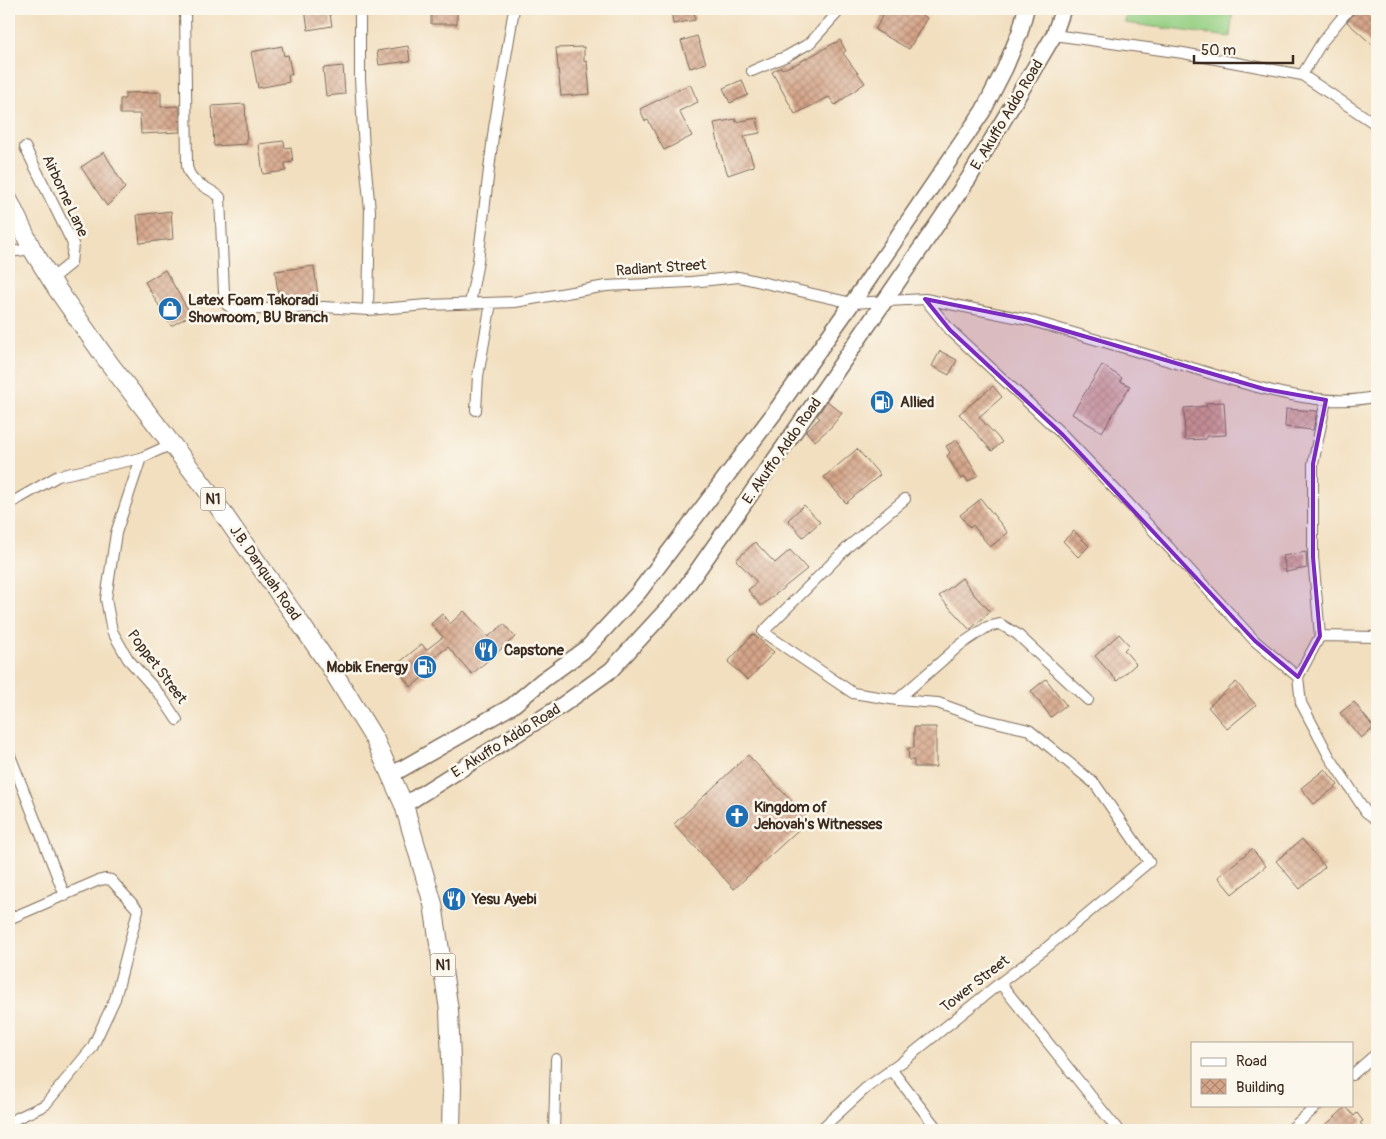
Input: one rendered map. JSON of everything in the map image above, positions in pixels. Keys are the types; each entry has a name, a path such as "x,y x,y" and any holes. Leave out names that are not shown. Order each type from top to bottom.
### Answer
{"highway":[{"name":"J.B. Danquah Road","path":"9,201 32,249 51,279 109,363 204,486 329,665 376,740 404,805"},
{"name":"N1","path":"404,805 433,904 441,952 449,1010 452,1086 451,1130"}],"main road":[{"name":"E. Akuffo Addo Road","path":"391,775 512,706 543,680 586,649 638,593 776,412 983,111 1016,41 1026,9"},
{"name":"E. Akuffo Addo Road","path":"404,805 562,706 610,670 681,594 784,448 969,178 1054,35 1063,9"}],"street":[{"name":"Radiant Street","path":"185,9 188,174 220,197 224,293 227,305 234,310 324,307 368,310 427,305 515,302 606,286 691,282 739,276 852,303 924,299 1029,320 1264,389 1326,400 1366,399 1377,396"},
{"path":"360,9 364,150 370,210 368,310"},
{"path":"470,304 478,261 494,128 514,9"},
{"path":"752,71 787,56 810,43 840,9"},
{"path":"1302,75 1322,42 1349,9"},
{"path":"1054,35 1183,53 1302,75 1377,124"},
{"name":"Airborne Lane","path":"25,147 73,244 71,263 51,279"},
{"path":"9,252 32,249"},
{"path":"924,299 950,330 1075,448 1255,641 1298,677"},
{"path":"476,410 478,376 491,303"},
{"path":"1326,400 1313,464 1313,557 1320,636 1298,677 1300,703 1329,756 1366,812 1377,820"},
{"path":"9,504 58,476 140,458 172,444"},
{"name":"Poppet Street","path":"140,458 116,533 106,600 112,631 128,659 160,696 177,720"},
{"path":"905,499 849,546 763,632 853,693 897,700 960,645 987,627 1000,624 1017,634 1088,700"},
{"path":"1320,636 1377,637"},
{"name":"Tower Street","path":"820,1130 866,1088 1046,949 1149,862 1095,784 1029,730 980,718 938,703 897,700"},
{"path":"9,752 65,896"},
{"path":"9,919 105,879 111,880 138,910 115,999 92,1048 45,1106 9,1122"},
{"path":"1000,983 1118,1130"},
{"path":"1354,1073 1377,1053"},
{"path":"554,1130 556,1059"},
{"path":"891,1069 938,1130"},
{"path":"1290,1130 1317,1106"}],"highlighted area":[{"path":"925,299 1029,320 1264,389 1326,400 1313,464 1313,557 1320,636 1298,677 1255,641 1063,435 950,330"}],"green space":[{"path":"1126,9 1233,9 1230,37 1125,23"}],"building":[{"path":"305,9 329,9 332,26 308,30"},
{"path":"431,9 457,9 457,24 431,24"},
{"path":"671,9 694,9 695,20 673,24"},
{"path":"886,9 911,9 927,18 909,49 875,30"},
{"path":"1356,9 1377,9 1377,49 1347,22"},
{"path":"697,36 706,63 690,68 681,41"},
{"path":"840,40 846,51 843,53 865,83 835,105 829,97 795,114 772,72 781,67 782,69 796,64"},
{"path":"282,46 284,56 288,55 292,75 288,75 289,82 258,88 251,52"},
{"path":"408,46 410,61 379,65 377,51"},
{"path":"584,47 584,62 587,61 590,94 561,96 556,48"},
{"path":"343,66 345,94 326,96 323,68"},
{"path":"742,80 748,95 730,103 723,88"},
{"path":"690,84 698,102 679,111 692,136 664,150 648,120 645,121 640,109"},
{"path":"161,92 161,107 179,106 180,132 141,134 140,114 120,114 120,99 125,99 125,93"},
{"path":"245,104 247,144 214,146 212,106"},
{"path":"757,118 760,133 744,136 754,166 728,175 720,152 714,123 736,119 736,122"},
{"path":"284,141 285,148 291,147 293,162 285,163 286,171 263,174 259,144"},
{"path":"104,152 125,188 107,206 81,167"},
{"path":"171,211 173,239 140,243 137,215"},
{"path":"314,266 318,295 279,299 275,271"},
{"path":"165,270 191,315 171,326 145,282"},
{"path":"940,351 957,360 949,375 932,366"},
{"path":"1102,365 1122,378 1120,381 1130,386 1102,432 1072,414"},
{"path":"993,386 1002,397 979,417 1002,442 992,451 959,414"},
{"path":"827,401 842,413 831,427 815,441 806,431 820,418 817,416"},
{"path":"1224,402 1226,435 1206,436 1206,439 1185,440 1184,408 1207,406 1206,403"},
{"path":"1286,409 1317,411 1313,430 1285,427"},
{"path":"957,440 978,475 968,482 965,477 961,479 947,456 950,453 946,446"},
{"path":"857,449 880,475 846,503 824,477"},
{"path":"981,499 1008,533 990,547 973,525 970,528 960,515"},
{"path":"804,505 820,522 803,537 788,520"},
{"path":"1074,531 1089,546 1078,557 1063,541"},
{"path":"755,542 775,563 790,550 807,569 761,606 748,590 757,582 736,560"},
{"path":"1306,552 1307,568 1286,572 1283,556"},
{"path":"962,578 976,597 990,611 970,630 939,596"},
{"path":"464,611 488,637 504,624 515,637 472,674 448,647 433,658 438,665 411,687 395,666 422,644 426,650 443,637 431,624 442,614 450,624"},
{"path":"753,634 774,652 748,680 728,662"},
{"path":"1119,634 1129,645 1124,650 1136,664 1117,681 1095,656"},
{"path":"1046,679 1066,705 1051,717 1031,691"},
{"path":"1236,682 1256,705 1227,729 1208,707"},
{"path":"1354,702 1374,728 1361,738 1340,713"},
{"path":"914,727 936,727 936,767 914,767 914,760 909,760 908,748 914,748"},
{"path":"748,755 809,820 734,889 674,824"},
{"path":"1325,769 1338,785 1314,804 1301,788"},
{"path":"1302,839 1325,867 1300,889 1276,861"},
{"path":"1252,849 1266,866 1232,894 1218,877"},
{"path":"1346,1107 1354,1116 1357,1113 1363,1121 1360,1123 1367,1130 1320,1130"}],"place":[{"name":"Latex Foam Takoradi Showroom, BU Branch","path":"170,309"},
{"name":"Allied","path":"882,402"},
{"name":"Capstone","path":"486,650"},
{"name":"Mobik Energy","path":"425,667"},
{"name":"Kingdom of Jehovah's Witnesses","path":"737,816"},
{"name":"Yesu Ayebi","path":"454,899"}]}
